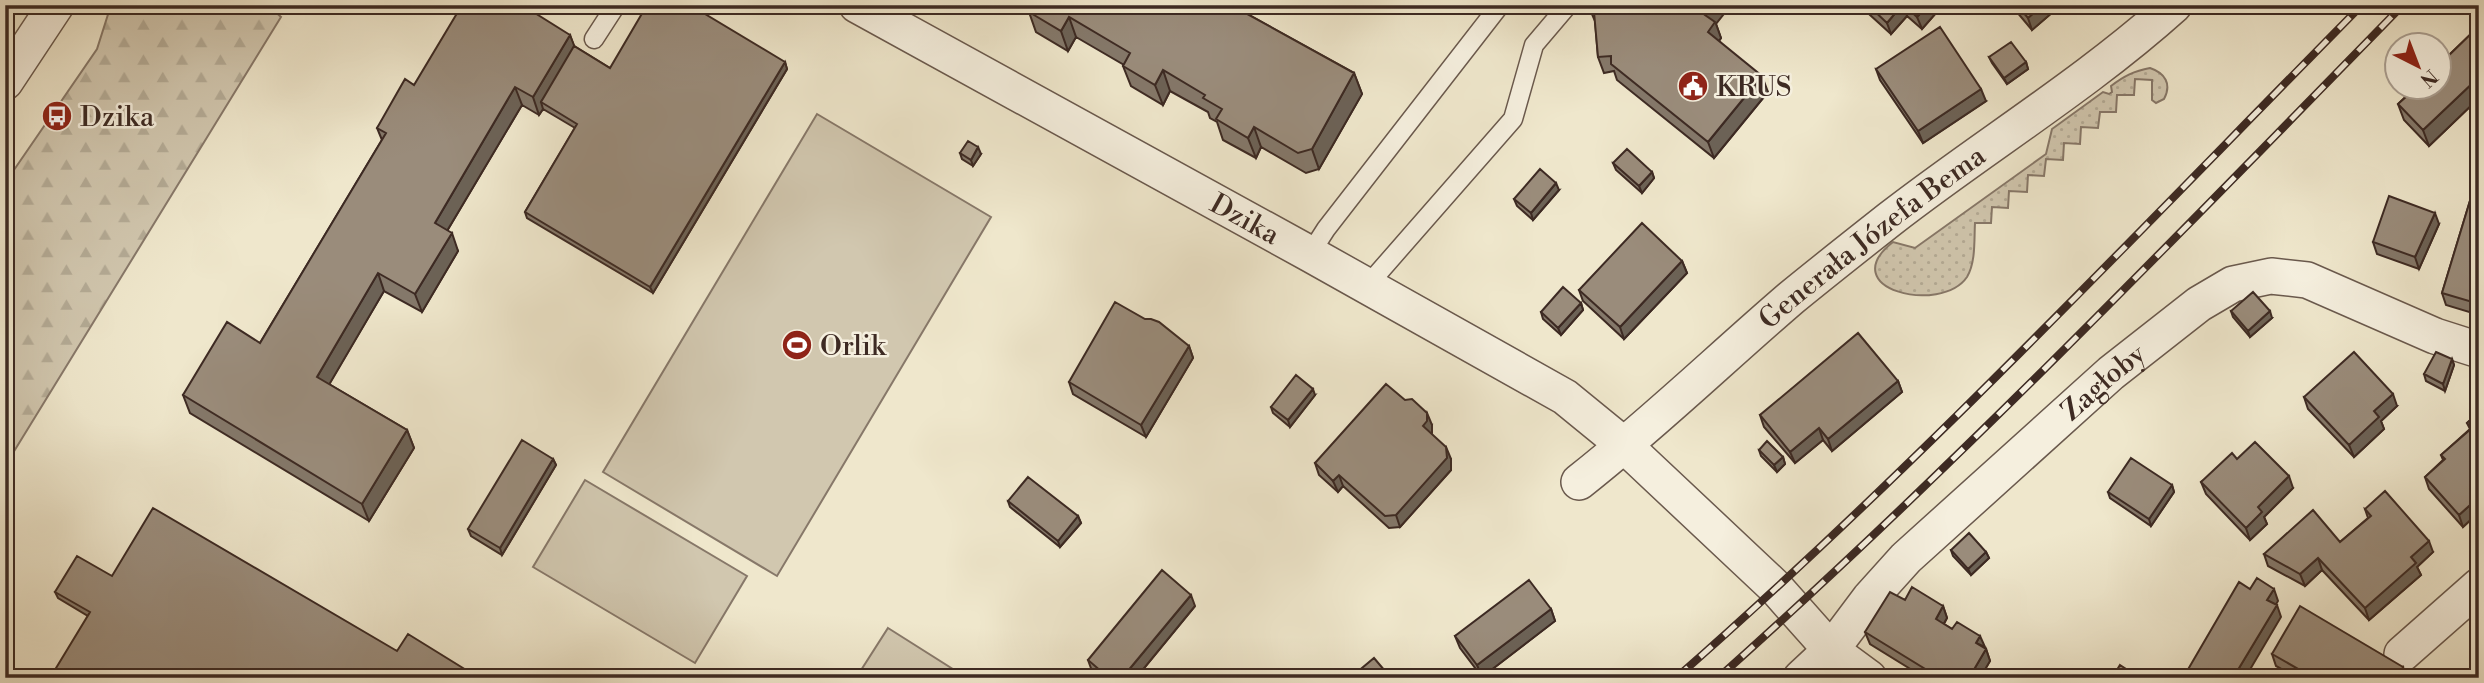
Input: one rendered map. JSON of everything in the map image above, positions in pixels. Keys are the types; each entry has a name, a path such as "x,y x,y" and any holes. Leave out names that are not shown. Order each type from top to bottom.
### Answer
{"street":[{"path":"5,82 56,5"},
{"name":"Dzika","path":"857,5 1565,397 1625,446 1776,588 1831,650 1870,678"},
{"name":"Generała Józefa Bema","path":"1579,482 1625,446 1835,263 1892,218 2070,90 2140,36 2174,5"},
{"name":"Zagłoby","path":"1801,678 1831,650 1870,598 1906,558 2111,373 2199,304 2233,284 2271,276 2307,280 2435,336 2479,350"},
{"path":"2402,654 2479,586"}],"lane":[{"path":"594,39 615,5"},
{"path":"1310,254 1326,229 1500,5"},
{"path":"1366,287 1513,119 1534,45 1568,5"}],"green space":[{"path":"111,5 268,5 281,17 5,466 5,183 97,49"},
{"path":"2150,68 2166,80 2164,99 2156,103 2152,100 2152,80 2135,79 2134,95 2117,95 2116,112 2100,112 2098,128 2081,127 2080,144 2064,143 2063,160 2046,159 2044,176 2028,175 2027,192 2009,191 2008,208 1992,207 1991,223 1975,223 1970,271 1954,288 1936,294 1916,295 1883,284 1876,273 1878,259 1893,242 1915,248 2046,154 2052,129 2103,92 2112,92 2111,86 2120,79"},
{"name":"Orlik","path":"817,114 991,217 777,576 603,472"},
{"path":"585,480 747,576 695,663 533,567"},
{"path":"888,628 967,678 856,678"}],"building":[{"path":"462,5 522,5 570,35 533,97 515,87 435,223 452,233 415,294 378,273 317,377 407,430 362,504 183,395 227,322 260,343 386,133 377,128 405,79 414,85"},
{"path":"647,5 690,5 785,62 650,287 525,212 577,124 541,102 574,46 610,68"},
{"path":"1033,5 1231,5 1354,73 1312,149 1298,153 1254,127 1248,138 1216,119 1222,109 1203,98 1205,95 1163,70 1155,85 1123,66 1130,53 1069,17 1061,31 1029,12"},
{"name":"KRUS","path":"1591,5 1713,5 1705,15 1715,22 1708,32 1762,76 1708,142 1611,64 1611,56 1598,57"},
{"path":"1868,5 1902,5 1887,23"},
{"path":"1904,5 1928,5 1917,17"},
{"path":"2017,5 2043,5 2028,18"},
{"path":"2479,26 2479,77 2423,130 2398,104 2452,102 2452,52"},
{"path":"1940,27 1981,89 1918,131 1876,69"},
{"path":"2011,42 2026,62 2004,78 1989,57"},
{"path":"968,141 978,147 971,160 960,153"},
{"path":"1627,149 1652,172 1639,186 1613,163"},
{"path":"1540,169 1556,183 1531,213 1514,199"},
{"path":"2479,171 2479,304 2442,293"},
{"path":"2389,196 2435,213 2415,257 2373,242"},
{"path":"1642,223 1682,261 1620,327 1579,290"},
{"path":"1563,287 1581,303 1558,328 1541,312"},
{"path":"2253,292 2270,311 2248,331 2231,311"},
{"path":"1115,302 1145,319 1159,322 1189,346 1141,425 1069,382"},
{"path":"1858,333 1898,381 1828,439 1819,428 1790,452 1760,415"},
{"path":"2354,352 2393,394 2374,411 2379,417 2349,445 2304,397"},
{"path":"2436,352 2452,359 2443,384 2424,374"},
{"path":"1296,375 1313,389 1288,420 1271,407"},
{"path":"1386,384 1405,400 1412,399 1427,413 1427,421 1423,426 1446,447 1447,458 1396,515 1385,516 1339,475 1333,481 1315,463"},
{"path":"2479,412 2479,497 2459,515 2425,477 2445,459 2441,455 2472,428 2467,423"},
{"path":"522,440 553,459 500,548 468,529"},
{"path":"1767,441 1783,457 1774,465 1759,450"},
{"path":"2255,442 2289,476 2258,507 2262,512 2246,528 2201,482 2232,453 2237,459"},
{"path":"2131,458 2172,485 2149,519 2108,492"},
{"path":"1028,477 1078,516 1058,541 1008,501"},
{"path":"2385,491 2429,541 2411,557 2416,563 2365,608 2318,558 2300,574 2264,554 2313,510 2340,542 2371,516 2365,509"},
{"path":"153,508 397,651 408,634 479,678 50,678 90,612 55,592 77,556 112,576"},
{"path":"1969,533 1986,552 1968,569 1951,550"},
{"path":"1162,570 1191,595 1122,678 1109,678 1088,660"},
{"path":"2257,578 2274,589 2267,600 2277,605 2233,678 2183,678 2239,582 2250,589"},
{"path":"1529,580 1551,609 1477,665 1455,636"},
{"path":"1912,587 1943,606 1936,619 1952,629 1957,622 1980,636 1976,643 1986,649 1969,678 1940,678 1865,632 1890,592 1905,600"},
{"path":"2300,606 2403,667 2396,678 2314,678 2272,654"},
{"path":"1374,658 1391,678 1350,678"},
{"path":"2120,665 2140,678 2112,678"}],"railway":[{"path":"1676,678 1765,598 1940,432 2110,263 2362,5"},
{"path":"1718,678 1981,432 2403,5"}],"place":[{"name":"KRUS","path":"1693,86"},
{"name":"Dzika","path":"57,116"},
{"name":"Orlik","path":"797,345"}]}
